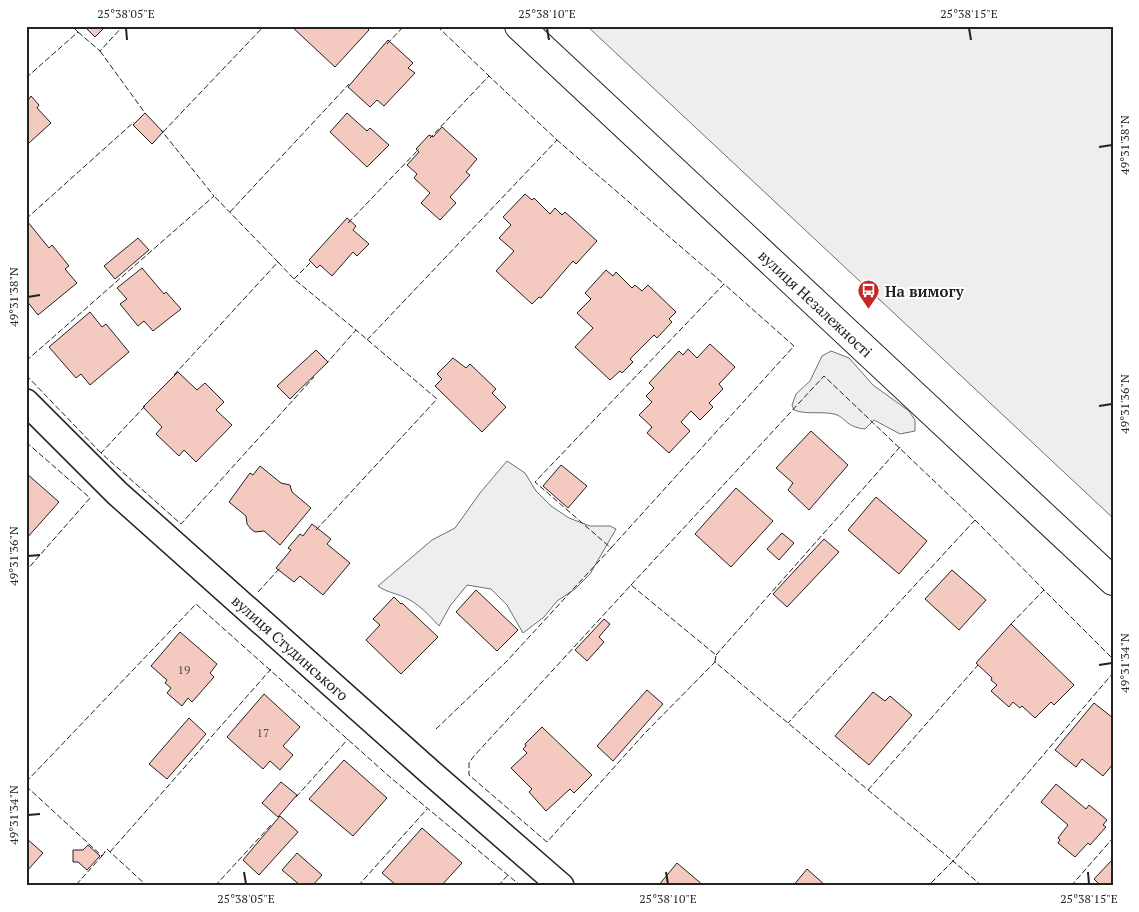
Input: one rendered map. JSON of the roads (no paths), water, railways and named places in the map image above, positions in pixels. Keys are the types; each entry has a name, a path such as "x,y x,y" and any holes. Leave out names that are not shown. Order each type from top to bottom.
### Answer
{"street":[{"name":"вулиця Незалежності","path":"520,26 1113,581"},
{"name":"вулиця Студинського","path":"26,402 117,493 434,776 561,886"}],"place":[{"name":"На вимогу","path":"869,310"}]}
